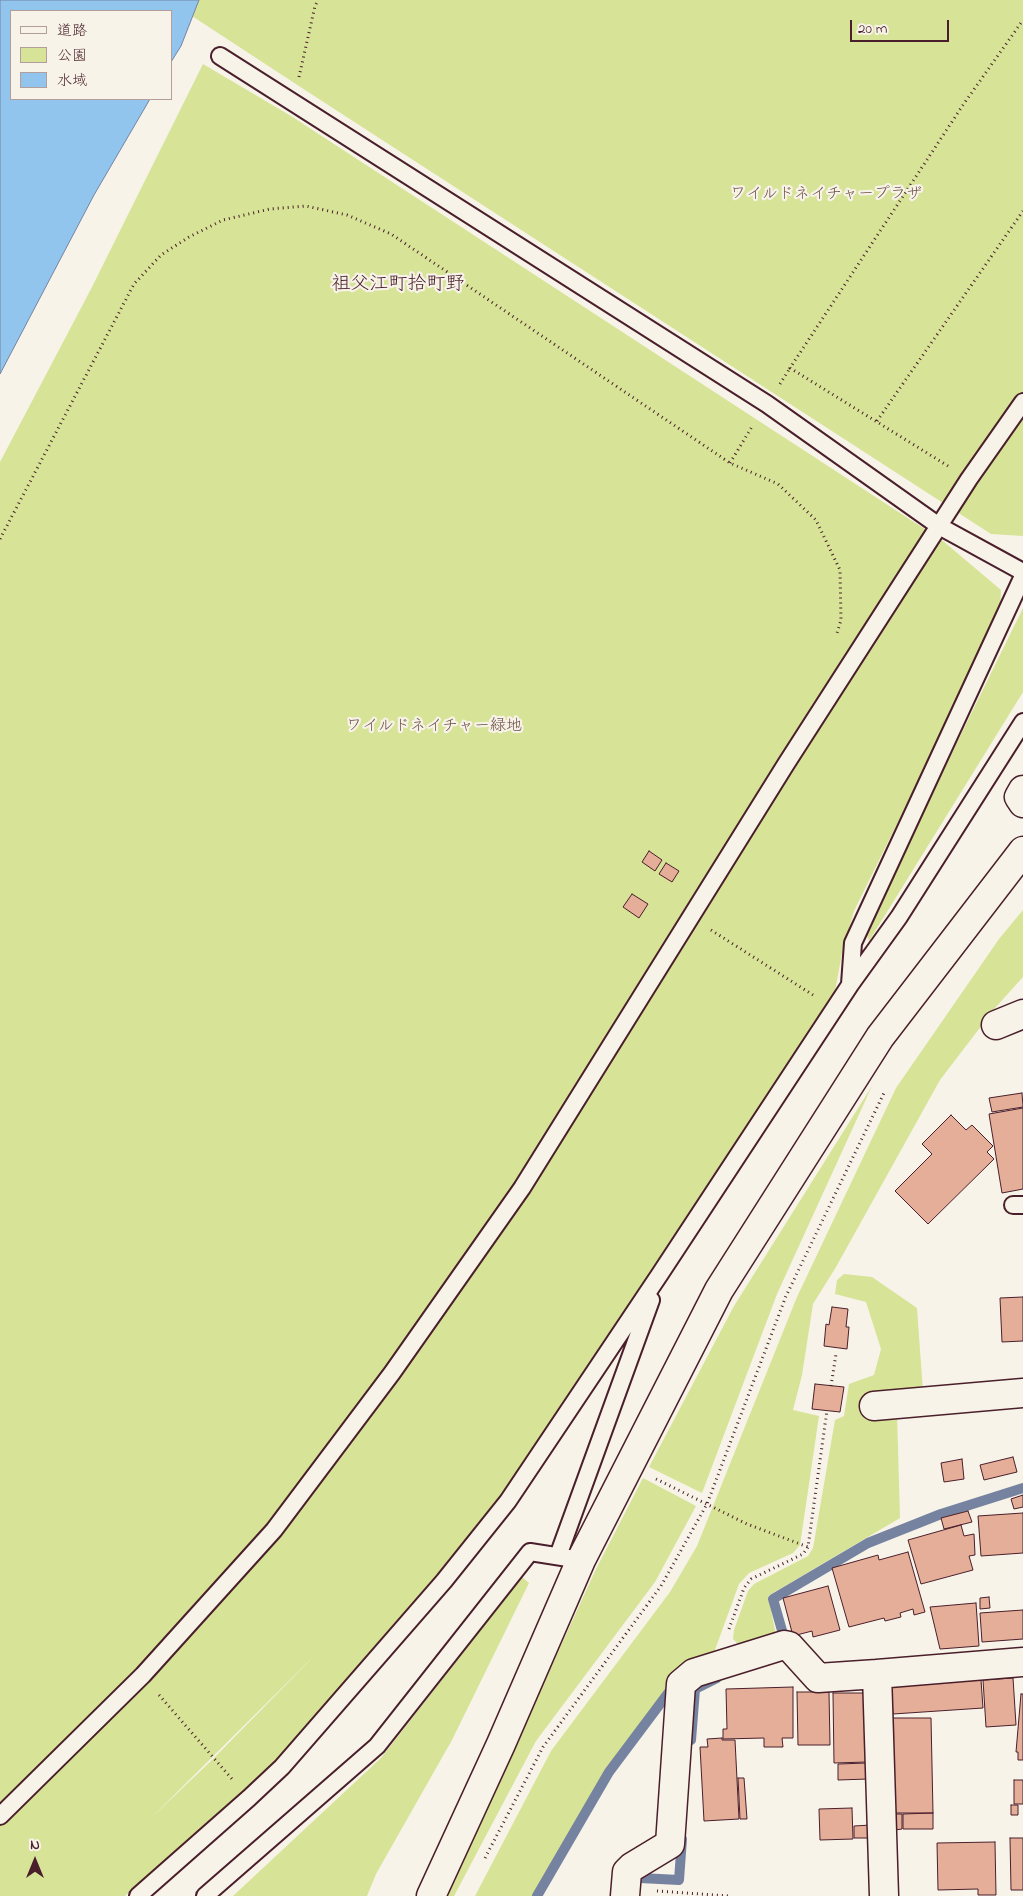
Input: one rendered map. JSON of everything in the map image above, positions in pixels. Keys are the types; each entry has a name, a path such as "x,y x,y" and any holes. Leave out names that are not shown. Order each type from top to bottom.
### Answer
{"street":[{"path":"1023,790 1018,797 1023,803"},
{"path":"431,1896 501,1744 569,1558 719,1290 880,1037 1023,852"},
{"path":"996,1025 1023,1014"},
{"path":"874,1406 1023,1393"},
{"path":"626,1893 628,1872 632,1867 670,1844 681,1684 694,1673 784,1645 789,1646 818,1678 1023,1662"},
{"path":"877,1674 884,1896"}],"lane":[{"path":"220,56 767,404 939,526 1023,574 853,943 850,985"},
{"path":"0,1816 142,1675 274,1530 392,1373 522,1188 786,764 969,479 1023,402"},
{"path":"138,1896 282,1767 444,1581 508,1501 836,1009 850,985 899,917 1023,722"},
{"path":"205,1896 377,1746 530,1552 569,1558 660,1274"}],"path":[{"path":"294,102 315,6 318,0"},
{"path":"969,479 790,368 963,105 1023,20"},
{"path":"0,539 134,284 161,255 189,237 223,220 270,209 306,206 346,215 391,234 730,463 778,484 816,520 840,570 841,620 836,639"},
{"path":"877,421 1023,211"},
{"path":"730,463 767,404"},
{"path":"691,917 836,1009"},
{"path":"484,1861 543,1747 661,1586 707,1504 786,1296 888,1084"},
{"path":"831,1386 836,1354"},
{"path":"716,1666 744,1588 751,1579 803,1554 808,1547 828,1410"},
{"path":"653,1477 747,1524 808,1547"},
{"path":"142,1675 213,1759"},
{"path":"626,1893 729,1896"}],"green space":[{"name":"ワイルドネイチャープラザ","path":"199,0 1023,0 1023,536 991,534 305,90 192,16"},
{"name":"ワイルドネイチャー緑地","path":"203,64 291,116 943,541 1001,590 1000,615 854,911 842,953 833,1002 502,1495 439,1573 272,1765 125,1896 0,1896 0,462 91,289","holes":["318,1652 213,1759 149,1820"]},
{"path":"1023,608 1023,692 869,941 865,930"},
{"path":"1023,910 1023,977 995,1008 940,1080 836,1267 813,1304 802,1375 793,1410 819,1416 800,1545 793,1553 749,1573 739,1584 712,1658 673,1682 606,1769 532,1896 475,1896 551,1751 670,1592 697,1546 797,1297 896,1088 999,939"},
{"path":"872,1086 777,1294 702,1493 649,1467 734,1306"},
{"path":"844,1274 872,1277 917,1308 923,1392 897,1414 900,1518 768,1596 776,1635 739,1645 733,1639 734,1630 748,1591 754,1584 808,1556 813,1548 835,1420 844,1416 849,1384 874,1375 881,1349 866,1302 835,1294 837,1280"},
{"path":"643,1478 696,1506 655,1582 536,1741 454,1896 446,1896 596,1569"},
{"path":"522,1577 529,1583 452,1740 376,1874 367,1896 233,1896 381,1758"}],"water":[{"path":"0,0 199,0 181,46 172,60 172,10 10,10 10,100 149,100 94,195 0,374"}],"building":[{"path":"649,851 662,860 655,871 642,862"},
{"path":"666,863 679,871 672,882 659,874"},
{"path":"632,894 648,904 639,918 623,907"},
{"path":"1022,1093 1023,1107 992,1112 989,1098"},
{"path":"1023,1108 1023,1189 1002,1193 989,1114"},
{"path":"951,1115 966,1130 972,1125 993,1146 987,1152 994,1159 928,1224 895,1191 932,1154 922,1144"},
{"path":"1023,1297 1023,1341 1002,1342 1000,1298"},
{"path":"832,1307 848,1309 846,1327 849,1327 847,1349 824,1346 826,1324 829,1325"},
{"path":"815,1384 844,1387 840,1412 812,1409"},
{"path":"1013,1457 1017,1472 984,1480 980,1465"},
{"path":"962,1459 964,1479 944,1482 941,1463"},
{"path":"1023,1495 1023,1507 1014,1509 1011,1499"},
{"path":"968,1511 972,1522 944,1529 941,1518"},
{"path":"1023,1513 1023,1553 981,1556 978,1516"},
{"path":"961,1525 964,1536 974,1534 975,1555 969,1556 973,1570 921,1584 908,1540"},
{"path":"908,1552 925,1612 914,1615 913,1609 900,1613 901,1617 885,1621 884,1618 849,1627 832,1568 878,1555 879,1560"},
{"path":"828,1586 840,1630 813,1637 812,1631 793,1636 783,1598"},
{"path":"989,1597 990,1608 980,1609 980,1598"},
{"path":"976,1603 979,1646 940,1649 930,1607"},
{"path":"1023,1610 1023,1639 982,1642 980,1613"},
{"path":"1013,1678 1016,1725 986,1727 983,1680"},
{"path":"981,1680 983,1708 893,1714 891,1686"},
{"path":"793,1687 793,1738 782,1738 783,1747 764,1747 764,1738 723,1739 723,1729 727,1729 726,1689"},
{"path":"797,1692 829,1692 830,1745 798,1745"},
{"path":"833,1693 866,1693 867,1762 834,1763"},
{"path":"1021,1694 1023,1694 1023,1760 1018,1760 1018,1752 1016,1752"},
{"path":"891,1718 931,1718 933,1813 893,1813"},
{"path":"722,1738 722,1740 735,1740 739,1819 704,1821 700,1747 708,1747 707,1739"},
{"path":"867,1763 868,1779 838,1780 838,1764"},
{"path":"738,1778 744,1778 747,1819 740,1819"},
{"path":"1014,1780 1023,1780 1023,1804 1014,1804"},
{"path":"1011,1805 1018,1805 1018,1815 1011,1815"},
{"path":"852,1808 853,1839 820,1840 819,1809"},
{"path":"933,1813 933,1829 903,1829 903,1814"},
{"path":"894,1814 902,1814 902,1829 895,1830"},
{"path":"871,1825 871,1838 854,1838 854,1826"},
{"path":"1010,1838 1023,1838 1023,1890 1011,1890"},
{"path":"995,1842 996,1895 978,1895 978,1889 938,1890 937,1843"}],"waterway":[{"path":"783,1634 773,1599 868,1543 941,1514 1023,1488"},
{"path":"691,1740 695,1689 717,1678"},
{"path":"537,1896 609,1772 669,1692"},
{"path":"640,1878 679,1880 682,1839"}],"district":[{"name":"祖父江町拾町野","path":"398,286"}]}
